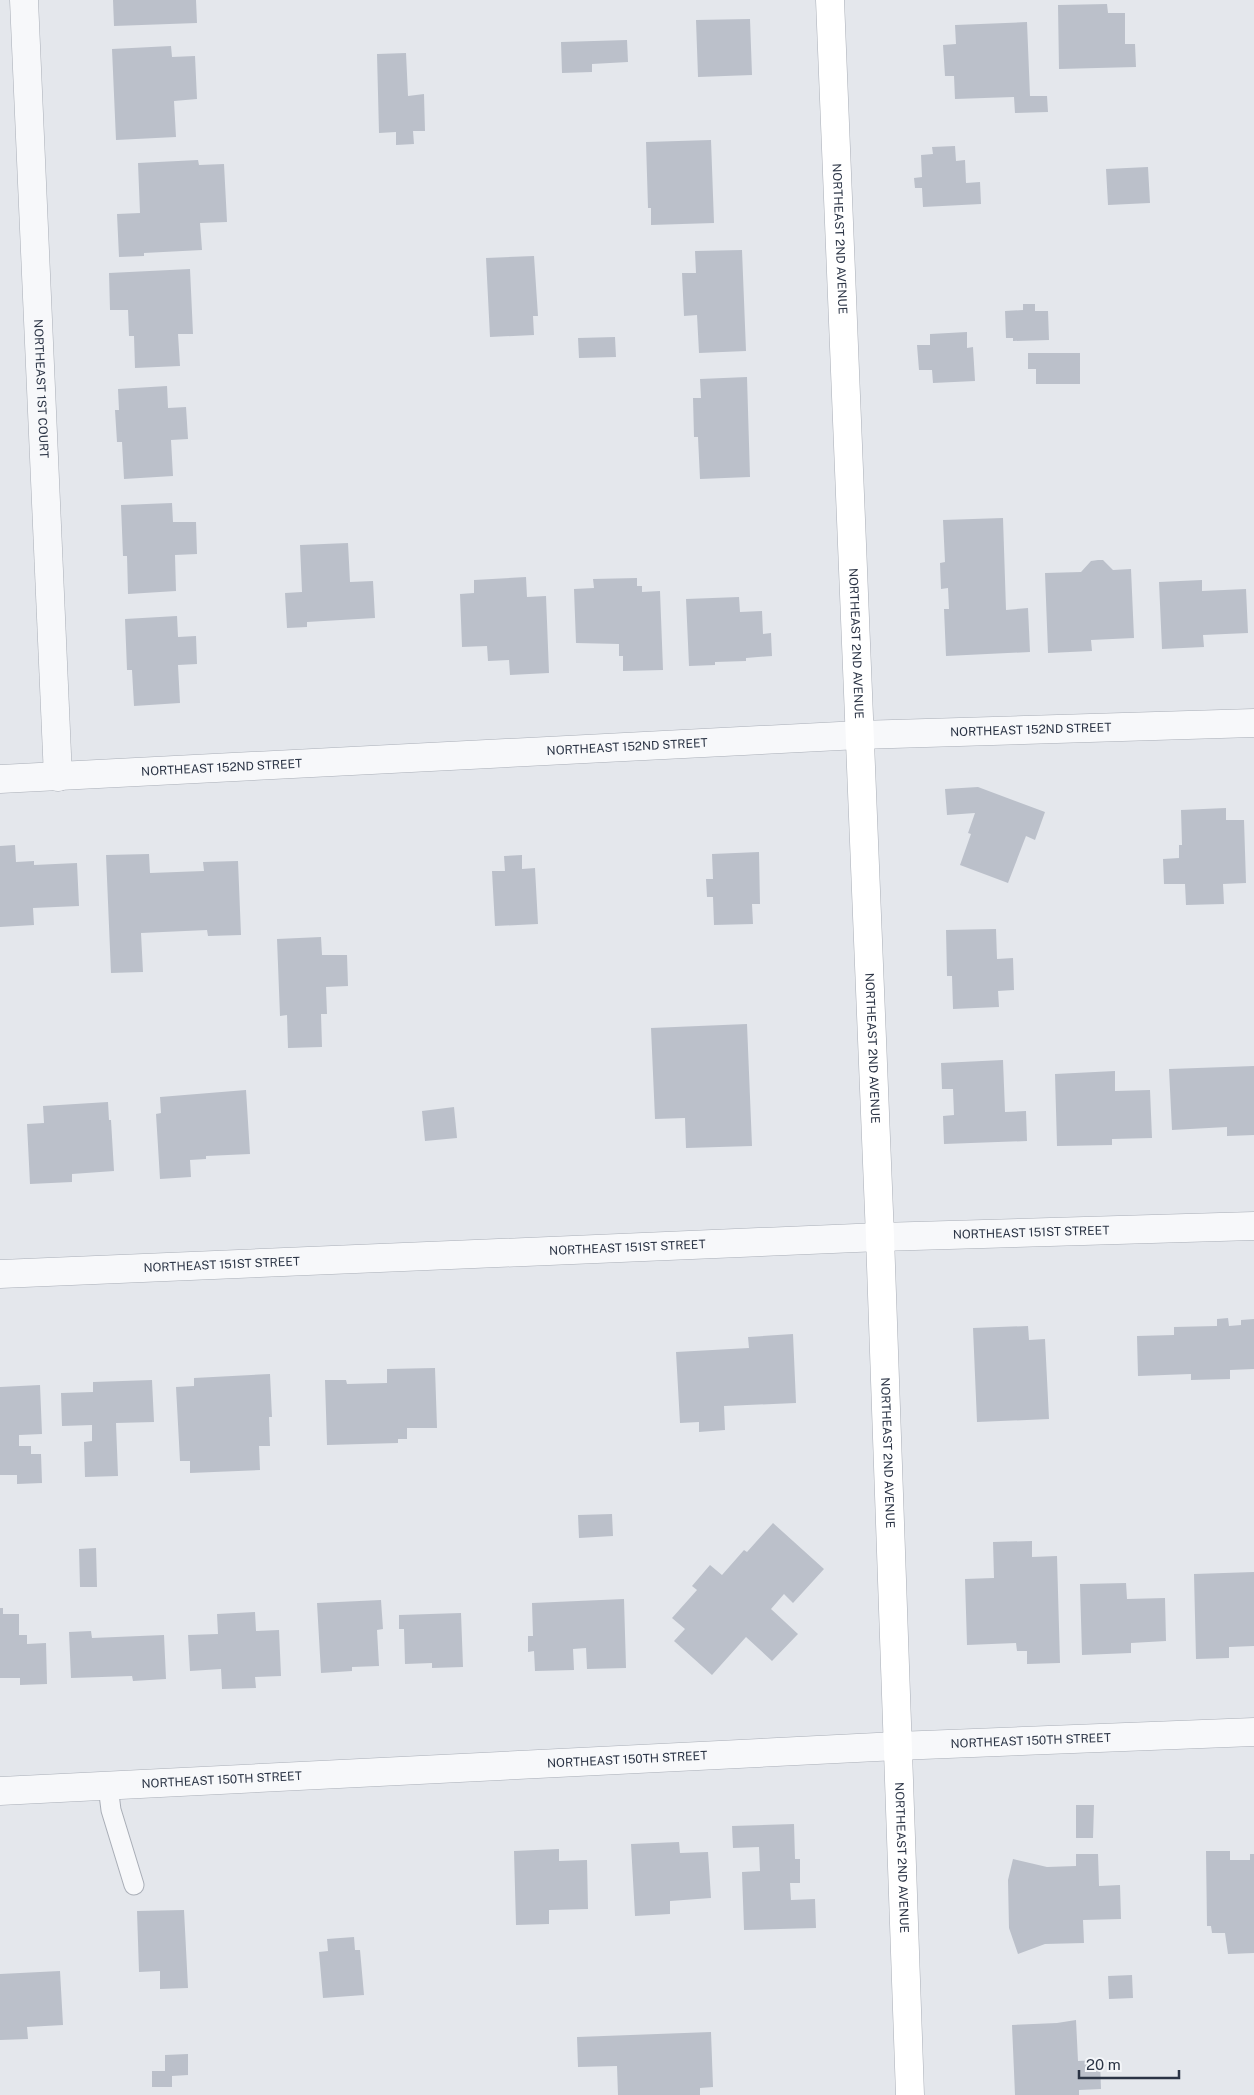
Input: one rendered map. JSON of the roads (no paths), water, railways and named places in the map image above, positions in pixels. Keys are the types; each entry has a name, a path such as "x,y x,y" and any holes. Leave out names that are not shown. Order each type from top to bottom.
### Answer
{"street":[{"name":"NORTHEAST 1ST COURT","path":"24,0 58,777"},
{"name":"NORTHEAST 2ND AVENUE","path":"830,0 880,1237 910,2095"},
{"name":"NORTHEAST 152ND STREET","path":"0,780 859,735 1254,723"},
{"name":"NORTHEAST 151ST STREET","path":"0,1274 880,1237 1254,1226"},
{"name":"NORTHEAST 150TH STREET","path":"0,1791 897,1746 1254,1732"}],"lane":[{"path":"108,1786 111,1810 134,1885"}]}
